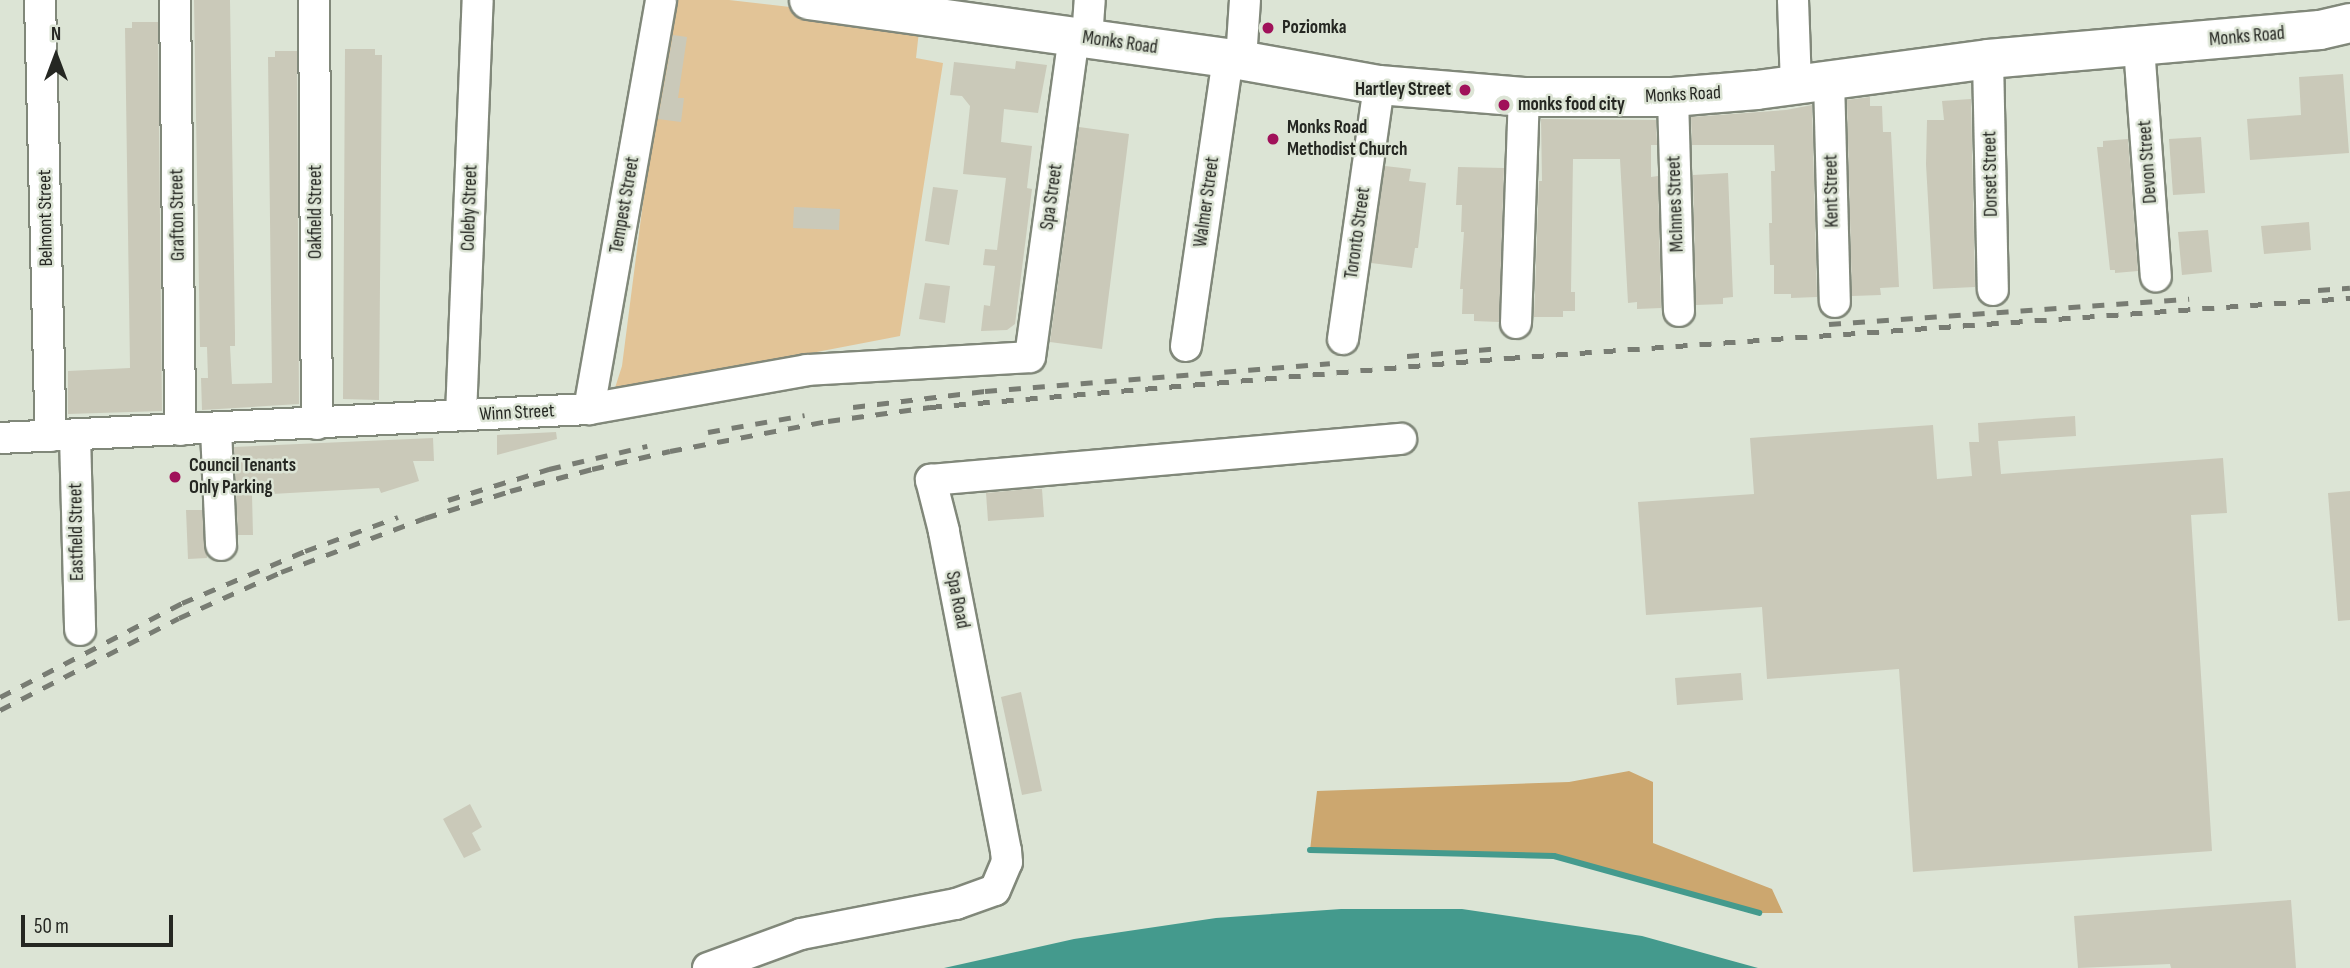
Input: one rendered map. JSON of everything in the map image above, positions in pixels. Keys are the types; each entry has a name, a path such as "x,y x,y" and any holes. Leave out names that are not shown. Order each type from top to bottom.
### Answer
{"main road":[{"name":"Monks Road","path":"809,0 941,9 1080,38 1235,59 1379,85 1524,97 1673,97 1813,83 1989,59 2320,30 2350,23"}],"street":[{"name":"Belmont Street","path":"40,0 63,435"},
{"name":"Grafton Street","path":"175,0 180,430"},
{"name":"Oakfield Street","path":"314,0 317,424"},
{"name":"Coleby Street","path":"461,415 478,0"},
{"name":"Tempest Street","path":"589,409 661,0"},
{"name":"Spa Street","path":"1030,357 1080,38 1090,0"},
{"name":"Walmer Street","path":"1186,346 1245,0"},
{"name":"Kent Street","path":"1793,0 1813,83 1835,302"},
{"name":"Devon Street","path":"2139,47 2156,276"},
{"name":"Dorset Street","path":"1989,59 1993,290"},
{"name":"Toronto Street","path":"1343,339 1379,85"},
{"path":"1516,323 1524,97"},
{"name":"McInnes Street","path":"1673,97 1679,311"},
{"name":"Winn Street","path":"0,438 589,409 807,370 1030,357"},
{"path":"216,429 221,545"},
{"name":"Eastfield Street","path":"63,435 80,630"},
{"name":"Spa Road","path":"708,968 801,934 956,904 995,890 1007,862 1006,851 944,531 931,480 1401,439"}],"shaded area":[{"path":"669,0 729,0 920,22 916,58 943,63 900,336 614,391 622,366"},
{"path":"1629,771 1653,782 1653,843 1772,889 1783,913 1759,913 1554,856 1310,850 1317,791 1569,782"}],"water":[{"path":"1341,909 1462,909 1642,936 1758,968 944,968 1074,939 1216,918"}],"building":[{"path":"194,0 230,0 235,334 235,346 230,346 232,384 272,383 268,57 275,57 275,51 297,51 299,404 202,410 201,378 208,378 207,347 200,347"},
{"path":"132,22 158,22 162,411 68,414 68,371 130,368 125,28 132,28"},
{"path":"673,35 687,37 678,98 684,98 681,122 658,119"},
{"path":"345,49 375,49 375,55 382,55 379,400 343,399"},
{"path":"1016,61 1047,65 1038,113 1004,109 1001,142 1032,146 1027,188 1032,189 1015,324 1007,330 981,331 984,305 990,306 995,266 983,265 985,249 997,250 1006,178 963,174 970,106 962,96 950,95 954,62 1015,69"},
{"path":"2343,74 2349,153 2250,160 2247,119 2301,115 2299,77"},
{"path":"1870,97 1870,106 1882,106 1883,132 1891,132 1899,287 1880,288 1881,295 1852,296 1847,100"},
{"path":"1971,99 1975,287 1933,289 1926,164 1927,120 1944,120 1942,101"},
{"path":"1812,105 1817,297 1791,298 1791,294 1774,294 1774,265 1770,265 1769,223 1772,223 1771,171 1775,171 1774,145 1692,145 1691,117 1786,110"},
{"path":"1541,119 1656,120 1657,145 1651,145 1651,177 1658,176 1661,308 1637,309 1637,302 1628,303 1620,159 1573,159 1571,292 1575,292 1575,311 1563,311 1563,317 1534,317 1539,181 1542,181"},
{"path":"1079,127 1129,134 1102,349 1050,342"},
{"path":"2201,137 2205,193 2173,195 2169,139"},
{"path":"2128,139 2138,271 2115,273 2115,270 2110,270 2097,147 2103,147 2103,141"},
{"path":"1385,166 1411,169 1409,181 1426,183 1418,248 1415,248 1412,268 1371,263"},
{"path":"1458,167 1504,168 1499,322 1474,321 1474,314 1462,314 1463,289 1460,289 1464,232 1461,232 1462,205 1456,205"},
{"path":"1728,173 1733,297 1723,298 1723,304 1696,305 1693,175"},
{"path":"933,187 958,190 949,245 925,241"},
{"path":"794,207 840,209 839,230 793,228"},
{"path":"2309,222 2311,250 2264,254 2261,226"},
{"path":"2208,230 2212,272 2182,275 2178,232"},
{"path":"925,283 950,286 945,323 919,319"},
{"path":"2075,416 2076,436 1998,441 2001,474 2223,458 2227,513 2191,515 2212,851 1913,872 1899,669 1767,679 1762,607 1646,615 1638,502 1754,494 1750,438 1933,425 1937,479 1972,476 1969,442 1979,442 1978,423"},
{"path":"556,432 557,439 497,455 497,435"},
{"path":"433,438 434,461 413,461 419,481 381,493 379,488 252,495 253,535 238,535 234,447"},
{"path":"1042,489 1044,517 988,521 986,493"},
{"path":"2350,491 2350,620 2338,621 2328,493"},
{"path":"186,510 202,510 207,558 188,559"},
{"path":"1741,673 1743,700 1677,705 1675,678"},
{"path":"1021,692 1042,791 1022,795 1001,697"},
{"path":"470,804 482,827 472,833 481,850 464,858 443,819"},
{"path":"2291,900 2296,968 2171,968 2170,964 2078,968 2074,916"}],"waterway":[{"path":"1310,850 1554,856 1759,913"}],"railway":[{"path":"2318,290 2350,288"},
{"path":"0,710 179,618 281,572 425,518 592,469 828,421 930,407 1508,358 2350,298"},
{"path":"1829,324 2189,299"},
{"path":"1407,356 1501,348"},
{"path":"853,407 985,391 1330,363"},
{"path":"708,432 805,415"},
{"path":"448,500 549,469 647,446"},
{"path":"0,697 182,603 305,551 398,517"}],"place":[{"name":"Poziomka","path":"1268,28"},
{"name":"Hartley Street","path":"1465,90"},
{"name":"monks food city","path":"1504,105"},
{"name":"Monks Road Methodist Church","path":"1273,139"},
{"name":"Council Tenants Only Parking","path":"175,477"}]}
